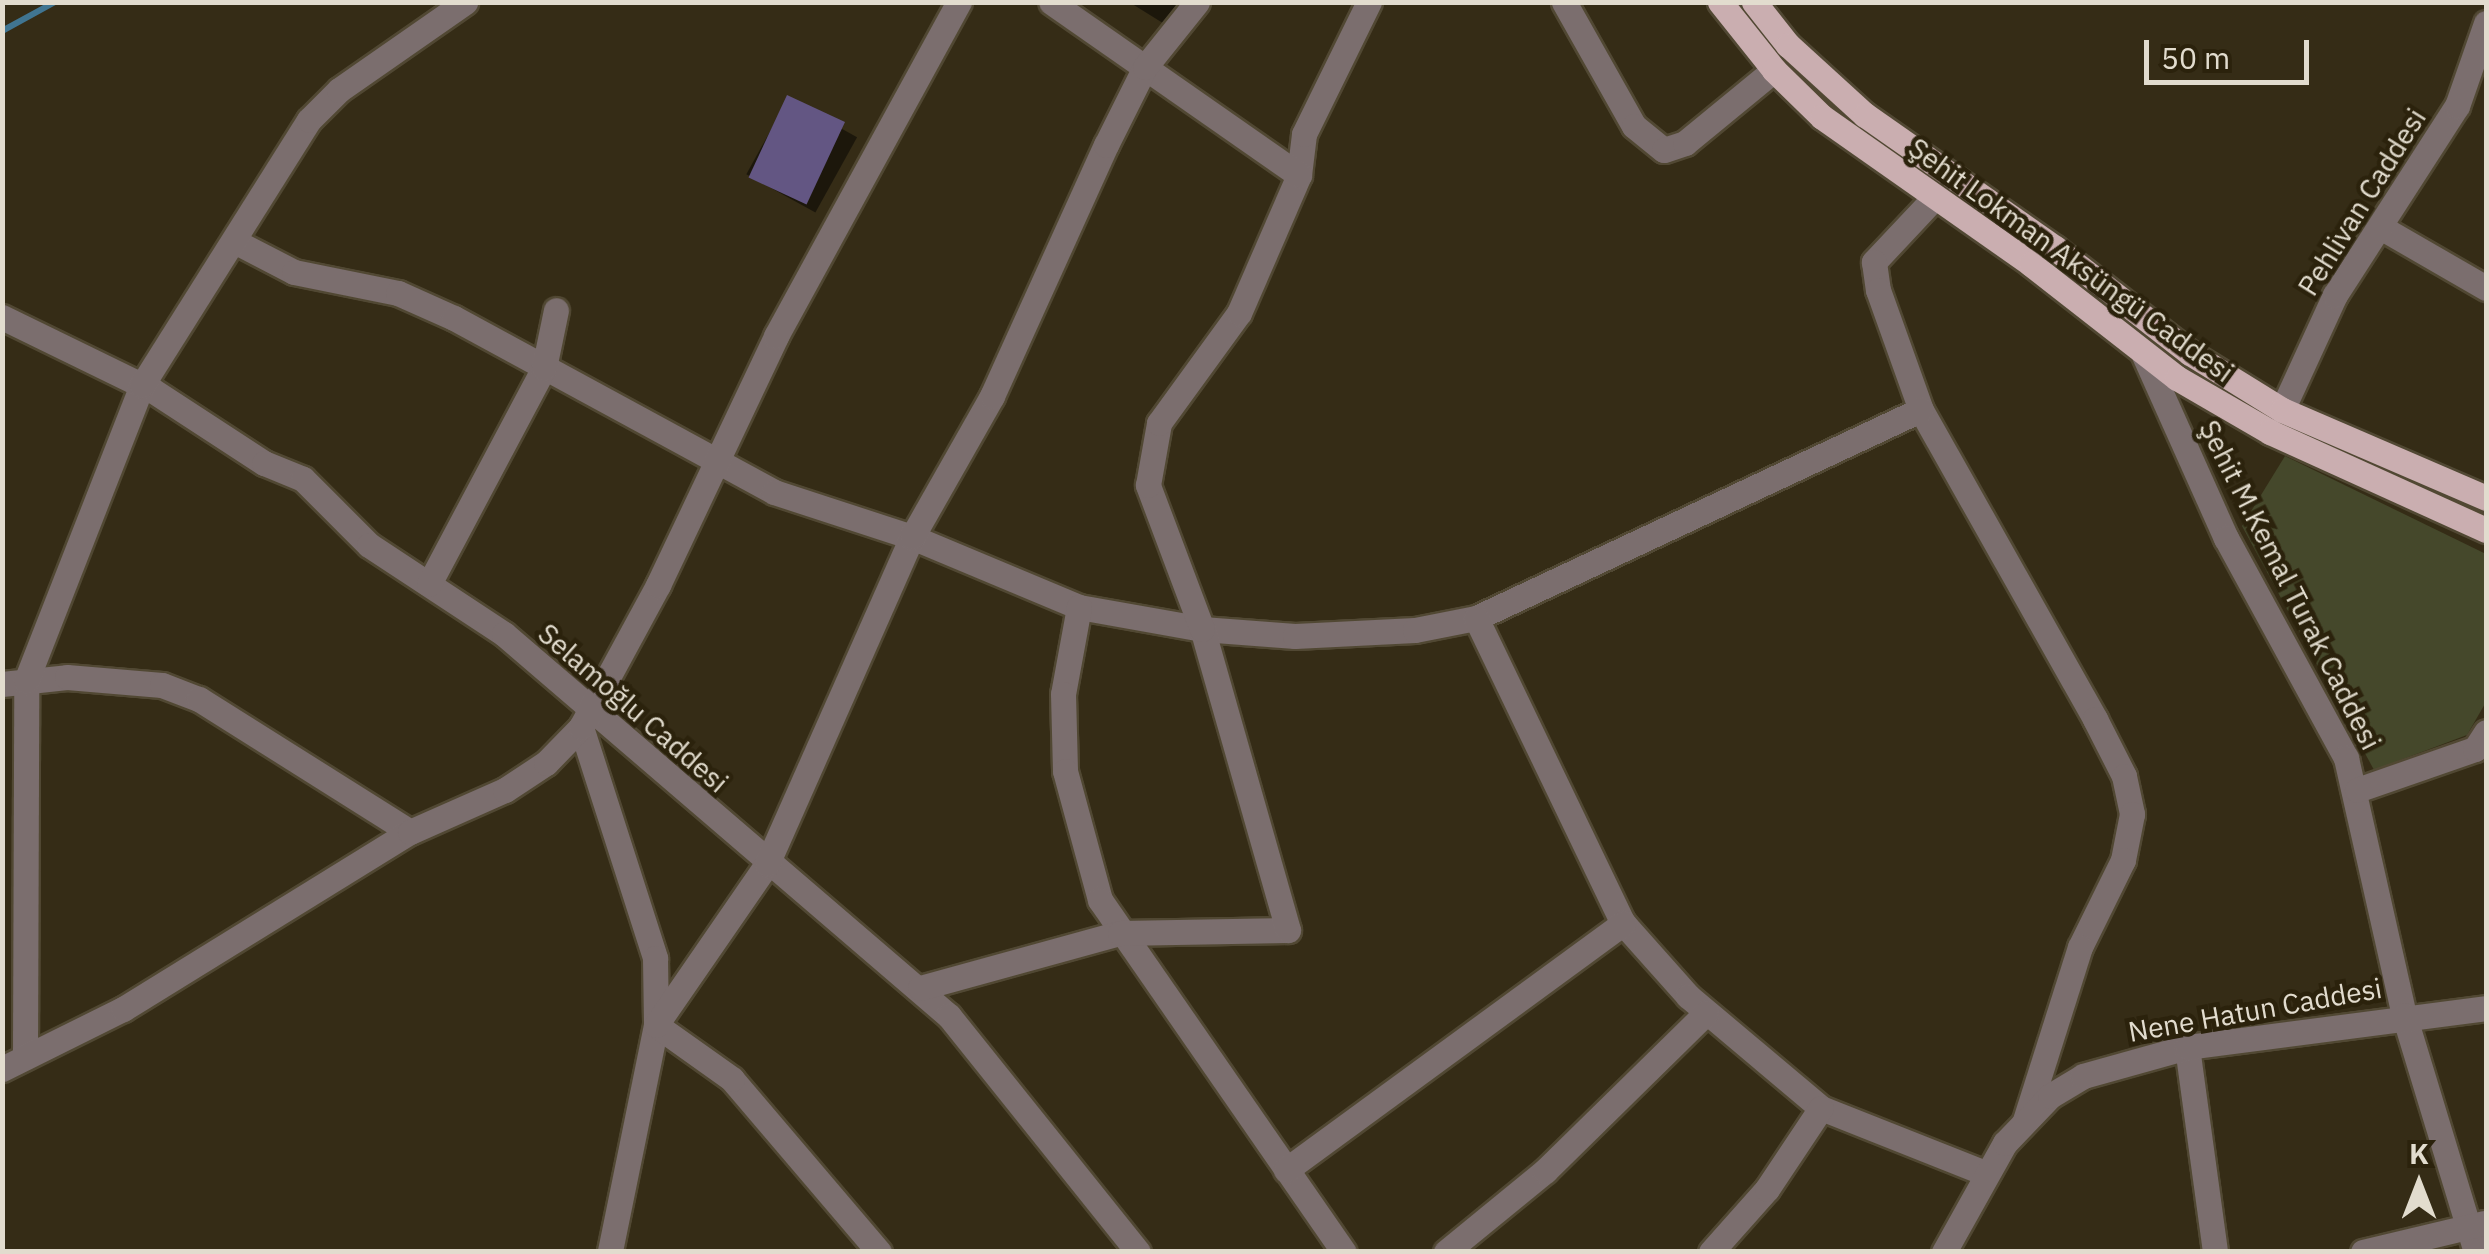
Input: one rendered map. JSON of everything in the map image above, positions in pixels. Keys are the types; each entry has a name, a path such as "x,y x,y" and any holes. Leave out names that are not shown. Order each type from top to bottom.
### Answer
{"main road":[{"name":"Şehit Lokman Aksüngü Caddesi","path":"1720,2 1774,70 1822,116 2031,264 2144,355 2270,432 2486,530"},
{"name":"Şehit Lokman Aksüngü Caddesi","path":"1754,2 1788,45 1866,115 2055,248 2190,353 2282,410 2486,498"}],"street":[{"path":"465,2 339,90 309,120 236,242 142,385 14,682 14,1063 122,1009 410,832 504,790 546,763 587,721 722,459 776,336 959,2"},
{"path":"1051,2 1299,175"},
{"path":"656,1025 766,864 912,538 992,396 1146,66 1197,2"},
{"path":"920,988 1120,933 1288,930 1202,629 1148,485 1149,450 1158,423 1239,313 1299,175 1304,134 1368,2"},
{"path":"1564,2 1634,126 1664,150 1684,143 1774,70"},
{"name":"Pehlivan Caddesi","path":"2282,410 2334,295 2382,228 2457,106 2486,23"},
{"path":"1934,198 1874,262 1922,410 2095,719 2124,776 2132,814 2123,860 2080,947 2026,1120"},
{"path":"2382,228 2486,288"},
{"path":"236,242 294,272 398,293 507,342 544,368 722,459 744,479 774,492 912,538 1079,607 1202,629 1294,636 1415,630 1476,618 1922,410"},
{"path":"430,584 544,368 556,310"},
{"name":"Selamoğlu Caddesi","path":"2,317 142,385 264,464 303,478 370,545 504,634 587,721 920,988 1138,1252"},
{"name":"Şehit M.Kemal Turak Caddesi","path":"2144,355 2226,538 2328,716 2357,790 2404,1015 2478,1233"},
{"path":"1079,607 1063,694 1066,771 1100,900 1344,1252"},
{"path":"1476,618 1623,923 1706,1013 1821,1108 1985,1173"},
{"path":"14,682 111,677 199,699 410,832"},
{"path":"587,721 648,922 656,1025 610,1252"},
{"path":"2357,790 2483,745"},
{"path":"1286,1170 1623,923"},
{"name":"Nene Hatun Caddesi","path":"1944,1252 1985,1173 2026,1120 2083,1076 2188,1047 2404,1015 2486,1008"},
{"path":"1446,1252 1544,1172 1706,1013"},
{"path":"656,1025 732,1079 879,1252"},
{"path":"2188,1047 2214,1252"},
{"path":"1711,1252 1766,1189 1821,1108"},
{"path":"2363,1252 2478,1233"}],"green space":[{"path":"2285,456 2486,554 2486,702 2467,735 2374,770 2242,526"}],"building":[{"path":"787,95 845,122 807,205 749,177"}],"waterway":[{"path":"2,31 55,2"}]}
